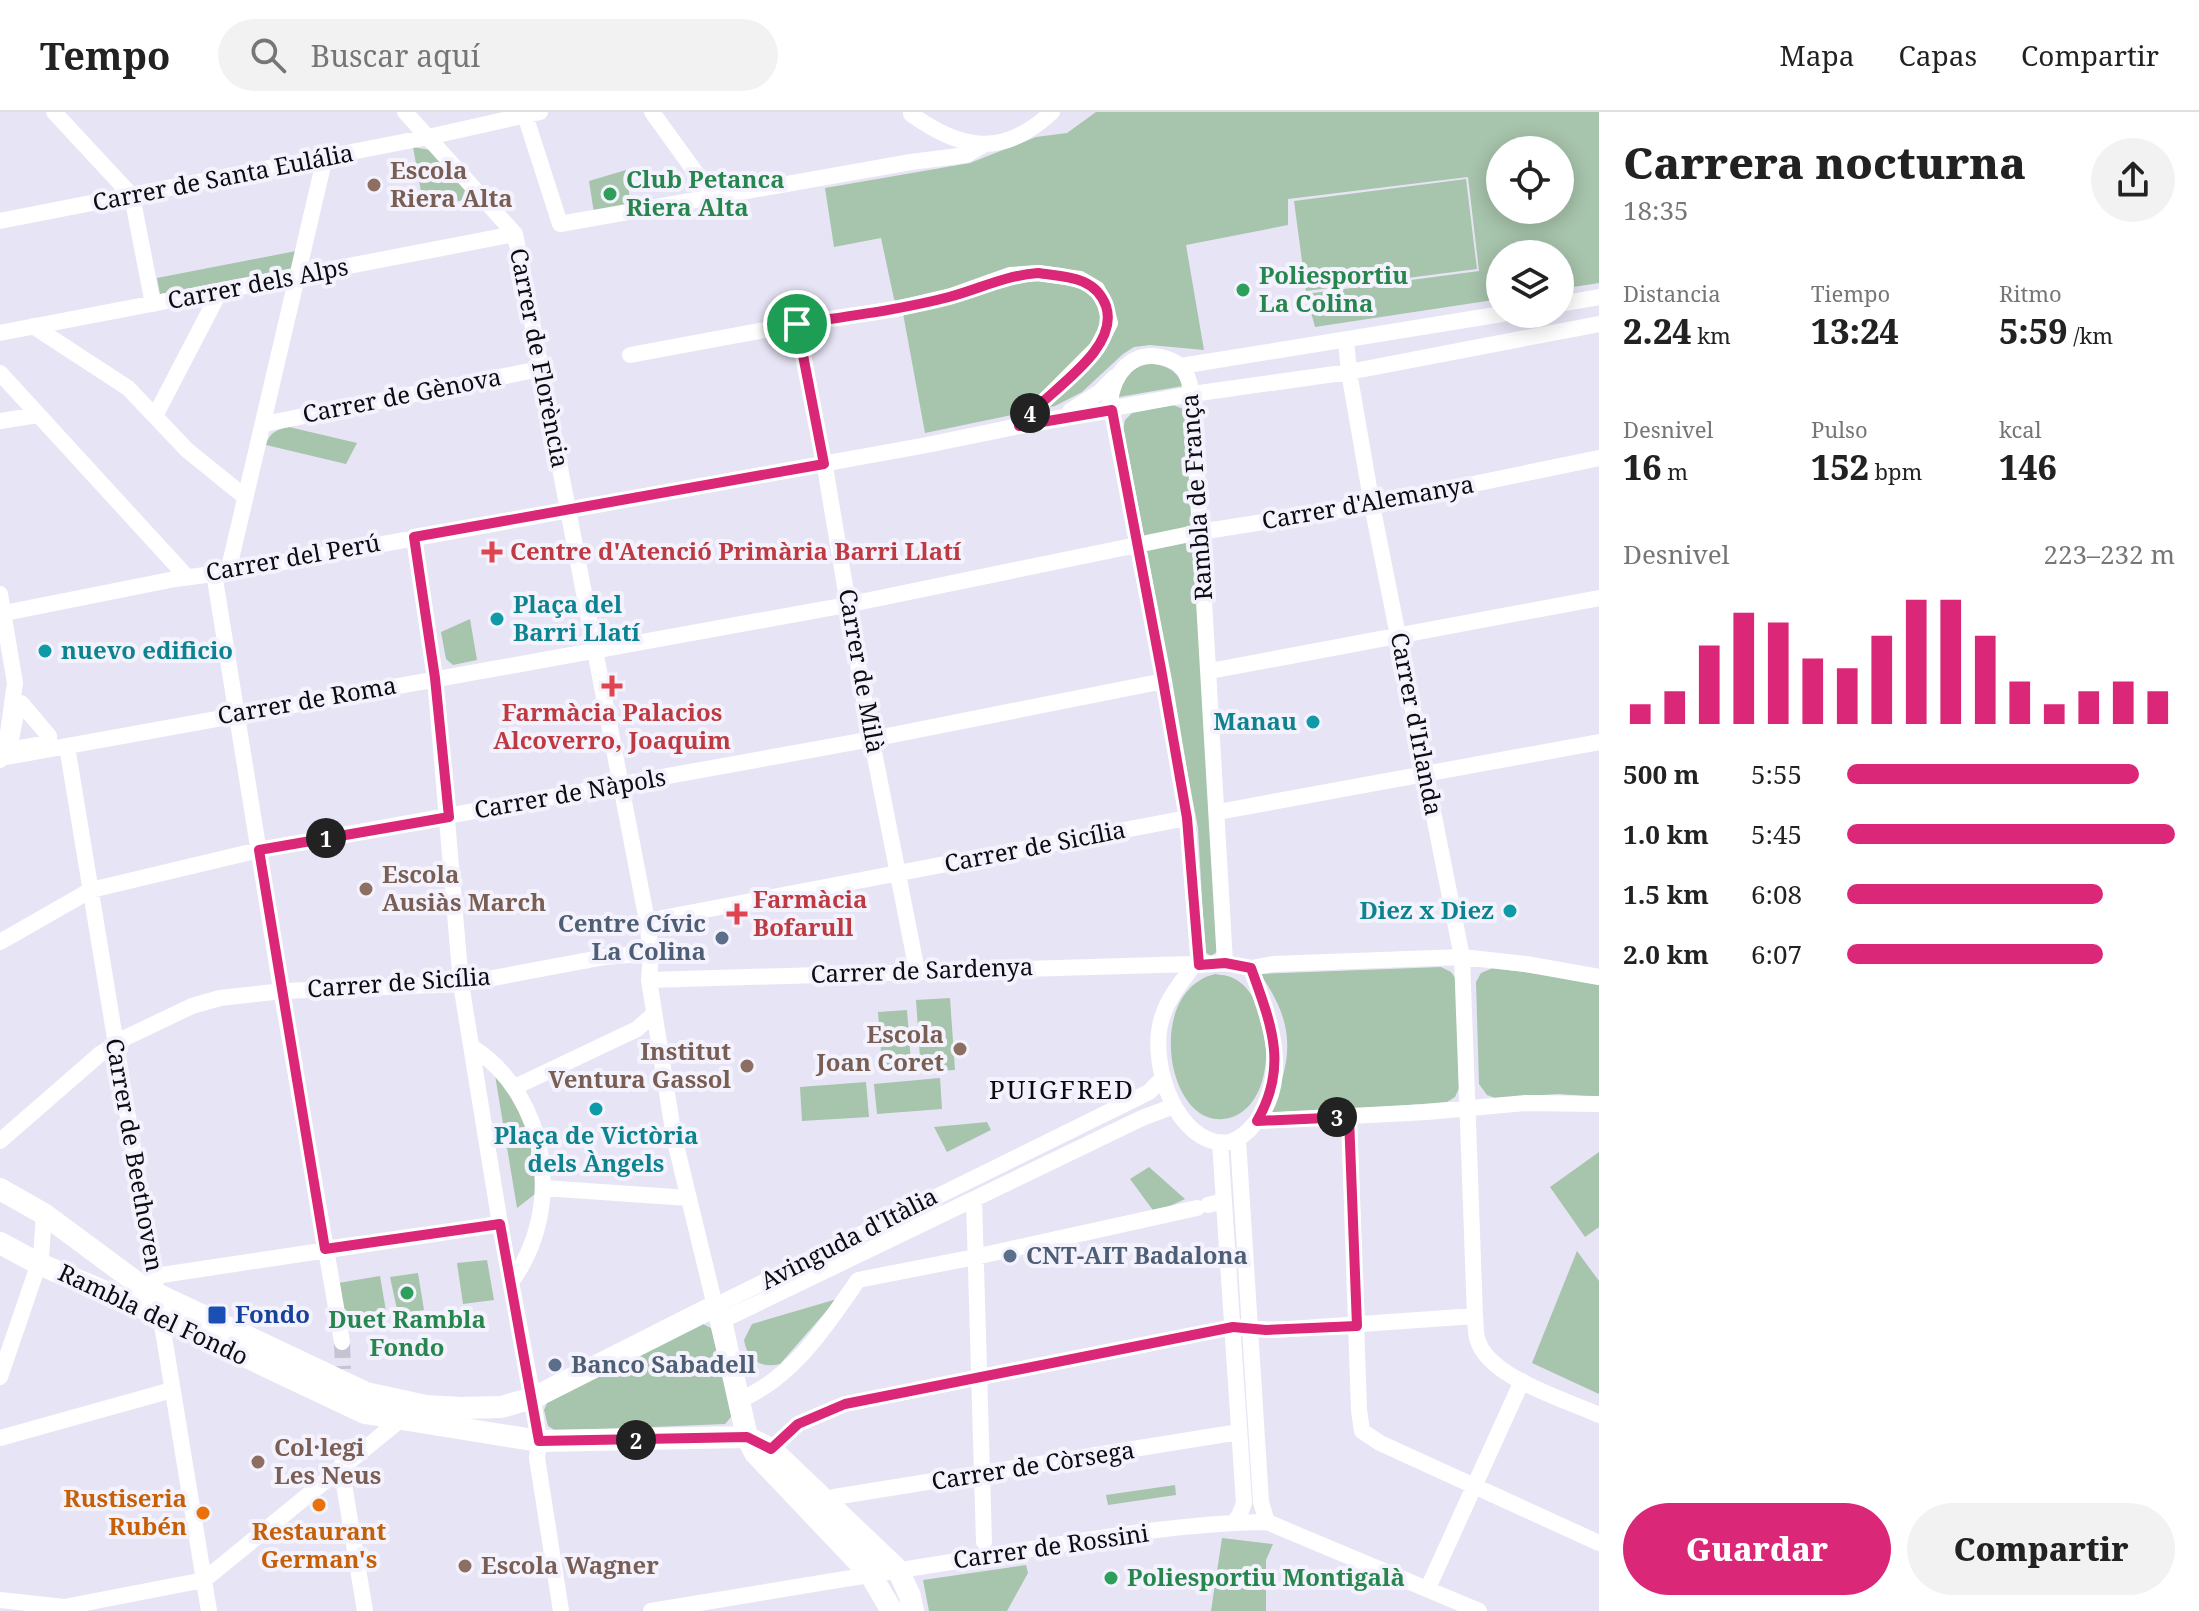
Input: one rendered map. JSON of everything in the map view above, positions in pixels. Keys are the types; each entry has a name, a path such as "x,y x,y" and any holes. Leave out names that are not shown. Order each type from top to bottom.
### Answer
{"street":[{"path":"54,112 132,196 153,304"},
{"path":"405,112 515,234"},
{"path":"652,112 714,198"},
{"path":"911,114 936,131 983,145 1011,141 1030,132 1052,112"},
{"path":"530,113 560,224 966,155 983,145"},
{"name":"Carrer de Santa Eulália","path":"0,221 428,137 530,113"},
{"path":"325,157 264,424 221,573 236,714 342,1342"},
{"name":"Carrer dels Alps","path":"0,333 515,234"},
{"name":"Carrer de Florència","path":"515,234 647,921 651,953 649,980 674,1137 718,1314"},
{"path":"630,355 896,309 951,296 1010,275 1038,273 1080,279 1097,289 1110,323 1097,348 1019,426"},
{"path":"155,416 220,291"},
{"path":"1574,302 1597,298 1599,326"},
{"path":"1181,366 1486,317"},
{"name":"Carrer de Milà","path":"797,324 917,971"},
{"path":"33,326 128,388 187,450 245,497"},
{"name":"Carrer del Perú","path":"1,614 187,577 824,464 1058,418 1192,394 1349,372 1599,326"},
{"name":"Carrer d'Irlanda","path":"1346,341 1372,505 1462,957 1478,1342 1491,1363 1522,1381 1599,1415"},
{"name":"Rambla de França","path":"1117,375 1133,361 1149,356 1165,358 1181,366 1189,379 1192,394 1225,963"},
{"name":"Carrer de Gènova","path":"264,424 540,369"},
{"path":"0,373 187,577"},
{"path":"1117,375 1111,394 1112,410 1187,818 1197,965 1175,992 1161,1020 1159,1043 1163,1078 1174,1106 1190,1128 1220,1142 1238,1140 1257,1121 1269,1100 1276,1071 1266,1007 1251,968"},
{"name":"Carrer del Perú","path":"1058,418 1084,404 1117,375"},
{"path":"0,421 38,415"},
{"name":"Carrer d'Alemanya","path":"850,604 1200,532 1372,505 1599,458"},
{"path":"414,537 435,678 461,984 500,1224 533,1398 539,1441 537,1458 561,1611"},
{"path":"0,594 15,683 28,706 67,746"},
{"path":"1210,671 1599,598"},
{"name":"Carrer de Roma","path":"1,759 850,604"},
{"name":"Carrer de Nàpols","path":"0,942 91,890 259,850 872,739 1164,681"},
{"path":"1,759 15,683"},
{"path":"1218,812 1599,742"},
{"name":"Carrer de Beethoven","path":"67,746 209,1611"},
{"name":"Carrer de Sicília","path":"647,921 1187,818"},
{"name":"Carrer de Sicília","path":"0,1141 78,1070 115,1044 192,1006 220,998 283,991 461,984 605,957 651,953"},
{"path":"1197,965 1225,963 1251,968 1273,964 1462,957 1599,977"},
{"name":"Carrer de Sardenya","path":"649,980 1197,965"},
{"path":"515,1087 637,1029 654,1014"},
{"path":"472,1047 501,1070 515,1087 533,1122 538,1143 543,1188 535,1238 530,1254 511,1282"},
{"name":"Avinguda d'Itàlia","path":"718,1314 1149,1092 1163,1078"},
{"path":"1257,1121 1526,1103 1599,1104"},
{"name":"Avinguda d'Itàlia","path":"533,1398 1174,1106"},
{"path":"1349,1117 1362,1431 1380,1443 1599,1543"},
{"path":"1238,1140 1261,1502 1267,1522 1479,1611"},
{"path":"1220,1142 1209,1205 1233,1327 1244,1503 1233,1523"},
{"path":"543,1188 689,1198"},
{"name":"Rambla del Fondo","path":"0,1189 44,1214 144,1288 342,1384 383,1398 426,1406 501,1407 533,1398"},
{"path":"974,1199 984,1542"},
{"path":"739,1400 756,1393 801,1354 827,1325 858,1280 1209,1205"},
{"path":"0,1377 41,1257 44,1214"},
{"name":"Rambla del Fondo","path":"0,1243 37,1263 157,1295 325,1249 500,1224"},
{"path":"718,1314 747,1437 763,1464 870,1574 892,1611"},
{"path":"771,1449 798,1424 845,1404 1233,1327 1250,1330 1357,1326 1475,1316"},
{"path":"1428,1588 1522,1381"},
{"name":"Rambla del Fondo","path":"342,1384 365,1413 539,1441 747,1437"},
{"path":"0,1438 172,1390"},
{"path":"0,1600 64,1607 204,1580 400,1420"},
{"name":"Carrer de Còrsega","path":"829,1503 834,1497 1239,1432"},
{"path":"747,1437 771,1449 898,1570 913,1611"},
{"path":"341,1466 365,1611"},
{"path":"782,1482 795,1485 815,1503 829,1503"},
{"name":"Carrer de Rossini","path":"651,1611 1110,1537 1267,1522"}],"green space":[{"path":"1096,112 1599,112 1599,283 1574,287 1574,240 1486,240 1486,301 1315,327 1306,294 1479,271 1468,177 1288,199 1288,225 1186,245 1204,350 1150,345 1134,347 1082,392 1055,406 925,433 902,308 894,299 881,238 834,247 825,188 970,163 1036,137 1067,133"},
{"path":"413,147 430,150 473,198 424,208"},
{"name":"Club Petanca Riera Alta","path":"626,170 631,207 594,213 589,181"},
{"path":"1466,179 1477,269 1306,291 1294,201"},
{"path":"296,251 293,268 160,294 157,278"},
{"path":"1145,363 1168,368 1177,375 1183,386 1119,397 1126,376"},
{"path":"1173,405 1183,409 1187,416 1218,951 1211,956 1205,952 1198,828 1123,431 1125,420 1132,413"},
{"path":"289,427 357,443 346,464 266,445 274,432"},
{"path":"470,619 477,660 453,665 446,659 441,632"},
{"path":"1441,967 1456,979 1459,1088 1455,1097 1447,1102 1268,1116 1282,1078 1287,1044 1280,1010 1260,974"},
{"path":"1493,968 1572,978 1599,985 1599,1097 1558,1094 1495,1098 1487,1095 1479,1084 1476,982 1481,973"},
{"path":"1215,974 1233,978 1248,990 1258,1008 1266,1054 1263,1077 1255,1097 1242,1112 1223,1119 1203,1115 1188,1101 1177,1080 1171,1055 1172,1029 1179,1005 1193,985"},
{"path":"950,998 955,1070 921,1072 916,1000"},
{"path":"907,1010 911,1063 882,1065 878,1012"},
{"path":"494,1069 530,1128 539,1191 517,1208"},
{"path":"940,1078 942,1109 877,1114 874,1084"},
{"path":"866,1082 869,1117 802,1121 800,1087"},
{"path":"987,1122 991,1130 947,1152 934,1127"},
{"path":"1599,1152 1599,1227 1585,1237 1550,1187"},
{"path":"1149,1167 1185,1199 1155,1213 1130,1179"},
{"path":"1577,1251 1599,1281 1599,1394 1532,1363"},
{"path":"487,1260 494,1300 463,1304 457,1263"},
{"name":"Duet Rambla Fondo","path":"418,1273 424,1310 398,1314 390,1277"},
{"path":"380,1276 387,1317 346,1324 338,1283"},
{"path":"837,1299 780,1364 761,1364 751,1357 744,1340 752,1324"},
{"path":"703,1324 711,1328 731,1410 731,1417 725,1424 556,1431 548,1426 544,1410 548,1401"},
{"path":"1175,1485 1176,1495 1108,1505 1106,1495"},
{"path":"1222,1538 1273,1544 1266,1560 1266,1611 1211,1611"},
{"path":"1026,1565 1028,1573 1007,1611 929,1611 923,1580"}],"tunnel":[{"path":"342,1342 343,1369"}],"place":[{"name":"Escola Riera Alta","path":"374,185"},
{"name":"Club Petanca Riera Alta","path":"610,194"},
{"name":"Poliesportiu La Colina","path":"1243,290"},
{"name":"Centre d'Atenció Primària Barri Llatí","path":"492,552"},
{"name":"Plaça del Barri Llatí","path":"497,619"},
{"name":"nuevo edificio","path":"45,651"},
{"name":"Farmàcia Palacios Alcoverro, Joaquim","path":"612,686"},
{"name":"Manau","path":"1313,722"},
{"name":"Escola Ausiàs March","path":"366,889"},
{"name":"Diez x Diez","path":"1510,911"},
{"name":"Farmàcia Bofarull","path":"737,914"},
{"name":"Centre Cívic La Colina","path":"722,938"},
{"name":"Escola Joan Coret","path":"960,1049"},
{"name":"Institut Ventura Gassol","path":"747,1066"},
{"name":"Plaça de Victòria dels Àngels","path":"596,1109"},
{"name":"CNT-AIT Badalona","path":"1010,1256"},
{"name":"Duet Rambla Fondo","path":"407,1293"},
{"name":"Fondo","path":"217,1315"},
{"name":"Banco Sabadell","path":"555,1365"},
{"name":"Col·legi Les Neus","path":"258,1462"},
{"name":"Restaurant German's","path":"319,1505"},
{"name":"Rustiseria Rubén","path":"203,1513"},
{"name":"Escola Wagner","path":"465,1566"},
{"name":"Poliesportiu Montigalà","path":"1111,1578"}],"district":[{"name":"PUIGFRED","path":"1062,1090"}],"route":[{"path":"1038,273 1080,279 1097,289 1110,323 1097,348 1019,426 1112,410 1187,818 1199,965 1225,963 1251,968 1266,1007 1276,1071 1269,1100 1257,1121 1349,1117 1357,1326 1266,1330 1233,1327 901,1392 845,1404 798,1424 771,1449 747,1437 539,1441 500,1224 325,1249 259,850 449,817 435,678 414,537 824,464 797,324 896,309 951,296 1010,275 1038,273"}]}
